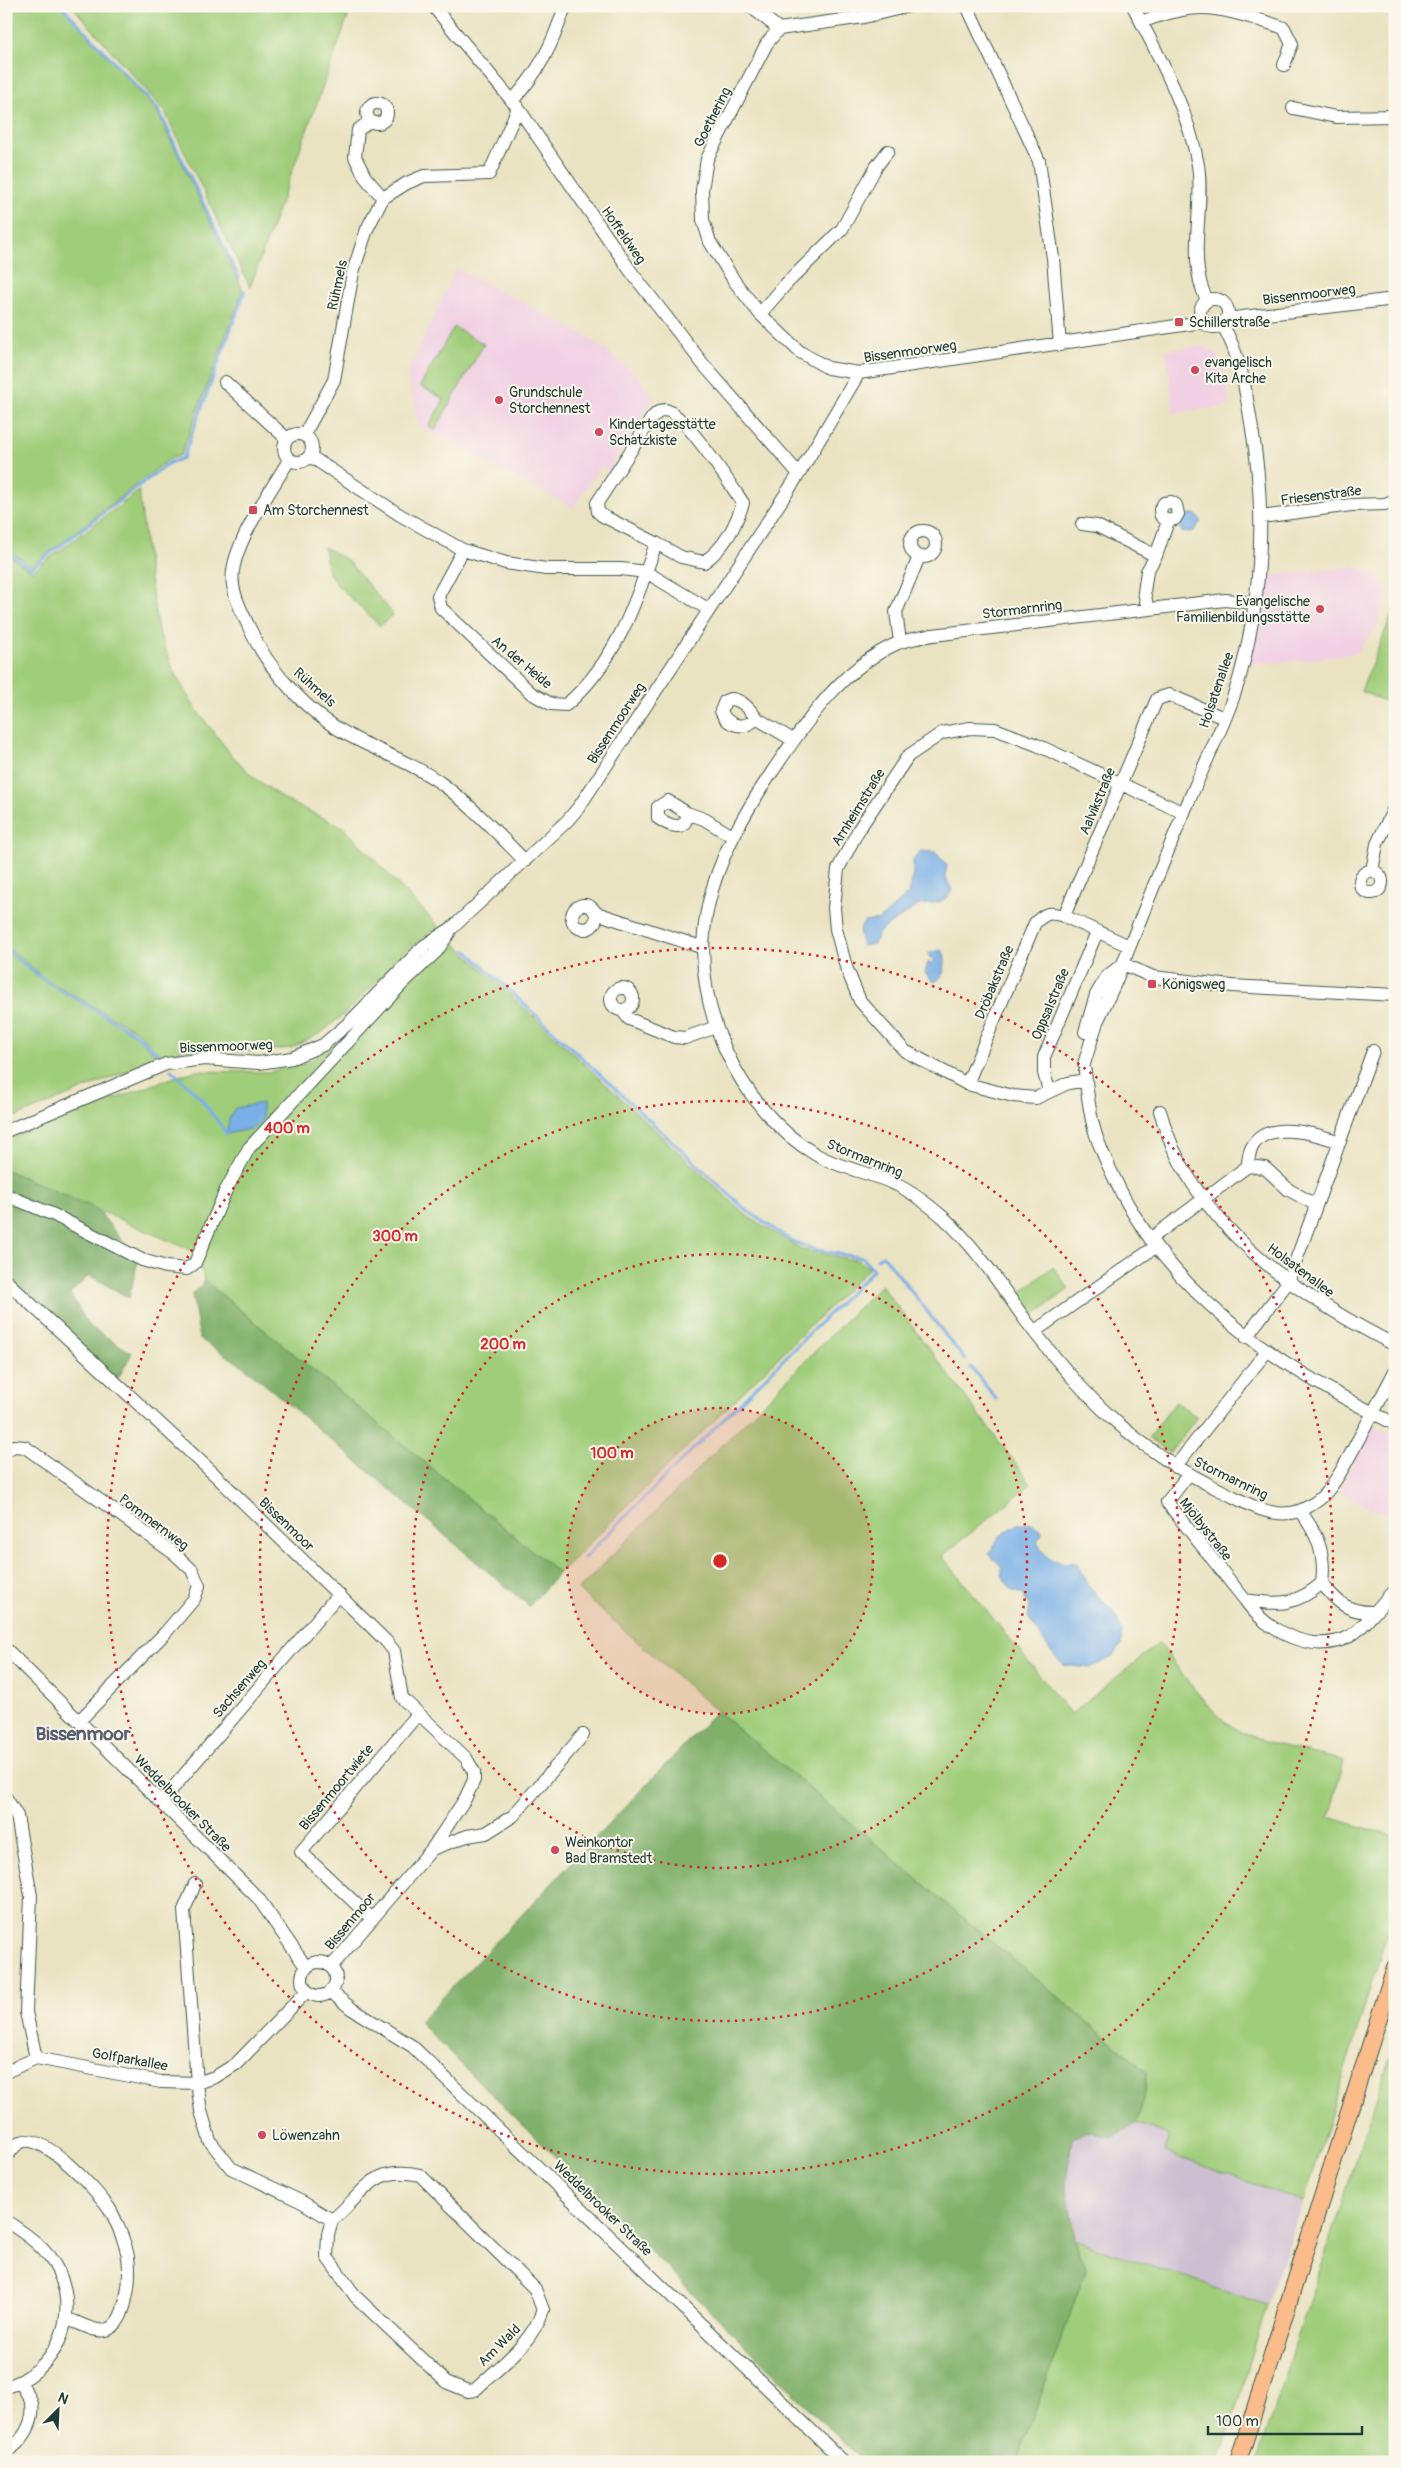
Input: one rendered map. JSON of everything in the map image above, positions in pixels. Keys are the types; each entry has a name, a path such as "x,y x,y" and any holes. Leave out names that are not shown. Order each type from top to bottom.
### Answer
{"main road":[{"path":"1238,2462 1395,1967"}],"street":[{"name":"Hoffeldweg","path":"433,6 515,105 641,284 703,364 799,474"},
{"path":"370,121 358,130 355,157 365,177 383,198 407,183 424,176 489,174 515,105 542,62 565,6"},
{"path":"750,6 779,29 863,11 910,6"},
{"path":"967,6 1039,161 1052,250 1060,344"},
{"path":"1133,6 1184,113 1198,164 1201,189 1197,268 1200,286 1207,300"},
{"path":"1141,22 1167,13 1202,8 1256,19 1284,28 1292,44 1284,65"},
{"name":"Goethering","path":"779,29 767,43 707,159 702,190 703,220 710,242 735,282 760,314 800,352 828,368 859,373"},
{"path":"1293,108 1336,118 1395,116"},
{"path":"760,314 786,284 842,229 876,167 888,151"},
{"name":"Rühmels","path":"304,436 334,380 354,272 368,229 383,198"},
{"name":"Bissenmoorweg","path":"6,1131 166,1064 204,1059 259,1063 292,1058 323,1045 350,1022 424,946 452,928 580,807 708,609 799,474 859,373 1203,322 1210,326 1224,321 1395,298"},
{"path":"1207,300 1222,301 1227,309 1224,321"},
{"path":"1203,322 1200,310 1207,300"},
{"name":"Holsatenallee","path":"1224,321 1238,355 1254,442 1261,516 1260,560 1254,603 1239,678 1123,964 1097,1022 1084,1064 1089,1108 1102,1153 1126,1201 1153,1243 1187,1284 1246,1337 1313,1381 1395,1424"},
{"path":"225,382 287,439"},
{"path":"666,410 672,412 690,430 721,469 743,503 735,524 719,552 704,562 681,557 656,543 603,516 596,508 652,418 658,412 666,410"},
{"path":"295,434 304,436 312,447 310,456 303,462 289,460 284,450 287,439 295,434"},
{"path":"310,456 400,516 462,550 506,563 546,569 621,569 646,572 708,609"},
{"name":"Rühmels","path":"289,460 240,547 233,571 236,598 258,647 278,674 311,708 352,737 441,783 484,820 525,861"},
{"name":"Friesenstraße","path":"1261,516 1351,505 1392,504"},
{"path":"1148,609 1144,592 1147,571 1156,556 1168,520"},
{"path":"1082,524 1097,526 1156,556"},
{"name":"An der Heide","path":"462,550 438,596 441,608 531,693 550,704 566,705 581,692 626,627 656,543"},
{"path":"900,642 896,612 919,557"},
{"name":"Stormarnring","path":"1254,603 1225,600 934,635 900,642 868,660 840,683 804,725 744,812 732,836 709,897 701,947 707,996 716,1027 727,1054 753,1096 780,1128 816,1154 855,1171 896,1184 946,1219 970,1246 1087,1396 1125,1430 1188,1475 1265,1512 1288,1513 1300,1511 1320,1499 1336,1480 1395,1371"},
{"name":"Aalvikstraße","path":"1064,916 1157,698 1169,695 1224,718"},
{"path":"756,718 794,740"},
{"name":"Arnheimstraße","path":"1086,1080 1068,1083 1036,1098 1021,1097 967,1084 905,1051 860,1001 846,967 835,922 834,908 838,869 859,829 908,756 942,733 970,728 995,729 1037,745 1184,813"},
{"path":"1372,871 1377,844 1395,806"},
{"path":"687,813 704,819 732,836"},
{"name":"Dröbakstraße","path":"967,1084 1035,923 1044,913 1050,912 1064,916"},
{"path":"596,913 701,947"},
{"path":"1064,916 1129,946"},
{"path":"6,1195 54,1215 142,1260 166,1267 187,1269 196,1263 226,1190 249,1148 402,984 436,952 452,928"},
{"name":"Oppsalstraße","path":"1049,1091 1044,1073 1044,1057 1098,932"},
{"path":"1123,964 1153,977 1232,986 1395,995"},
{"path":"622,1010 629,1019 674,1037 684,1038 716,1027"},
{"path":"1246,1337 1288,1282 1372,1051"},
{"name":"Holsatenallee","path":"1160,1111 1182,1165 1204,1199 1241,1242 1288,1282 1328,1309 1395,1345"},
{"path":"1248,1166 1250,1150 1259,1139 1270,1132 1296,1131 1319,1134 1340,1142"},
{"path":"1035,1331 1153,1243 1204,1199 1248,1166 1265,1168 1289,1190 1316,1204"},
{"name":"Bissenmoor","path":"6,1281 339,1594 394,1652 402,1698 466,1758 474,1772 471,1787 432,1849 331,1967"},
{"name":"Stormarnring","path":"1175,1467 1267,1351"},
{"name":"Pommernweg","path":"6,1451 14,1446 25,1447 175,1554 192,1570 199,1586 194,1598 166,1632 79,1722"},
{"name":"Mjölbystraße","path":"1188,1475 1167,1502 1263,1621 1303,1642 1323,1643 1349,1636 1375,1612 1395,1589"},
{"path":"1245,1600 1274,1604 1306,1596 1322,1583 1324,1557 1318,1540 1300,1511"},
{"path":"1322,1583 1343,1606 1360,1612 1375,1612"},
{"name":"Sachsenweg","path":"161,1802 339,1594"},
{"name":"Weddelbrooker Straße","path":"6,1649 258,1898 306,1967"},
{"name":"Bissenmoortwiete","path":"371,1918 301,1852 418,1714"},
{"name":"Bissenmoor","path":"432,1849 467,1836 486,1833 513,1816 583,1735"},
{"path":"6,1798 17,1816 32,1896 26,2012 36,2058 6,2072"},
{"path":"451,1820 467,1836"},
{"path":"195,1884 184,1910 197,2082 201,2111 210,2141 231,2168 302,2202 332,2220"},
{"path":"316,1962 331,1967 335,1976 330,1991 316,1995 307,1991 302,1977 306,1967 316,1962"},
{"name":"Golfparkallee","path":"36,2058 161,2082 197,2082 215,2077 236,2064 307,1991"},
{"name":"Weddelbrooker Straße","path":"330,1991 352,2009 412,2046 844,2462"},
{"path":"6,2158 13,2148 22,2142 30,2140 55,2155 89,2182 110,2210 124,2241 129,2268 127,2294 117,2322 106,2330 97,2330 66,2319"},
{"name":"Am Wald","path":"404,2172 420,2175 535,2289 543,2310 538,2325 529,2340 475,2390 468,2391 455,2387 446,2382 390,2330 356,2297 339,2275 327,2257 328,2234 332,2220 348,2207 376,2177 404,2172"},
{"path":"6,2221 31,2237 47,2254 58,2270 66,2299 66,2319 53,2354 38,2371 21,2382 6,2387"},
{"path":"6,2451 24,2436 32,2421 32,2403 21,2382"}],"shaded area":[{"name":"Grundschule Storchennest","path":"456,268 587,336 637,375 654,398 608,471 601,466 573,508 419,426 407,374"},
{"name":"evangelisch Kita Arche","path":"1202,346 1216,352 1228,387 1229,406 1174,413 1166,350"},
{"name":"Evangelische Familienbildungsstätte","path":"1355,567 1374,573 1388,592 1377,626 1357,653 1315,659 1248,664 1264,576"},
{"path":"1372,1425 1395,1436 1395,1519 1338,1492"},
{"path":"1136,2123 1170,2135 1165,2152 1304,2202 1267,2306 1075,2240 1066,2183 1072,2137 1091,2132 1113,2138"}],"green space":[{"path":"6,6 59,6 66,11 156,109 243,290 181,455 168,460 32,566 6,549"},
{"path":"72,6 352,6 250,287 165,112"},
{"path":"454,327 484,344 435,430 429,426 444,399 420,386"},
{"path":"139,491 158,630 174,672 195,708 229,752 252,776 285,800 343,827 439,927 410,947 348,1011 321,1033 291,1048 254,1052 185,1050 163,1057 135,1030 44,978 6,946 6,554 32,571"},
{"path":"324,547 348,561 393,614 380,626 337,585 328,571"},
{"path":"1395,607 1395,706 1361,691"},
{"path":"445,934 747,1216 803,1250 860,1261 869,1268 559,1573 205,1281 195,1252 6,1170 6,1139 169,1079 195,1071 269,1072 308,1063 368,1012 423,950"},
{"path":"6,951 42,980 133,1033 159,1058 6,1121"},
{"path":"6,1170 97,1209 138,1261 129,1298 89,1275 70,1294 89,1326 132,1353 117,1380 6,1277"},
{"path":"1053,1267 1069,1289 1034,1315 1018,1294"},
{"path":"205,1281 559,1573 529,1606 243,1366 200,1339 192,1294"},
{"path":"881,1285 1031,1484 942,1556 1071,1714 1159,1643 1203,1700 1233,1727 1271,1743 1344,1761 1329,1817 1395,1837 1395,1908 1304,2202 1164,2152 1169,2135 1136,2123 1144,2099 1147,2072 717,1711 578,1590"},
{"path":"1176,1402 1197,1417 1170,1453 1148,1438"},
{"path":"717,1711 1147,2072 1144,2099 1136,2123 1113,2138 1091,2132 1072,2137 1066,2183 1075,2240 1086,2270 1017,2462 863,2462 419,2022"},
{"path":"1395,2042 1395,2462 1256,2462"},
{"path":"1075,2240 1267,2306 1219,2462 1017,2462 1086,2270"}],"water":[{"path":"1189,514 1195,514 1201,521 1194,531 1183,533 1180,529"},
{"path":"921,851 935,852 947,865 945,876 952,890 947,898 939,902 919,905 878,933 874,944 862,946 859,930 864,922 879,920 908,894 913,874 913,860"},
{"path":"942,950 945,958 943,973 934,982 925,973 928,962 931,964 935,959 929,957 929,953"},
{"path":"262,1103 262,1120 254,1128 227,1134 229,1119 235,1108"},
{"path":"1017,1524 1031,1524 1041,1529 1042,1534 1037,1541 1045,1554 1052,1560 1077,1563 1088,1586 1115,1613 1122,1632 1121,1645 1113,1657 1090,1668 1063,1665 1052,1653 1028,1617 1030,1607 1022,1594 1011,1590 1002,1575 1002,1567 989,1554 999,1537"}],"waterway":[{"path":"62,6 158,109 239,278"},
{"path":"6,552 31,568 169,463 183,458 245,291"},
{"path":"6,949 43,979 133,1032 158,1054"},
{"path":"466,950 746,1210 792,1241 816,1250 863,1258 873,1270 584,1558"},
{"path":"171,1070 199,1096 227,1134"},
{"path":"877,1259 883,1255 965,1360"},
{"path":"971,1367 996,1399"}],"place":[{"name":"Schillerstraße","path":"1179,322"},
{"name":"evangelisch Kita Arche","path":"1195,370"},
{"name":"Grundschule Storchennest","path":"499,400"},
{"name":"Kindertagesstätte Schatzkiste","path":"599,432"},
{"name":"Am Storchennest","path":"253,510"},
{"name":"Evangelische Familienbildungsstätte","path":"1320,609"},
{"name":"Königsweg","path":"1152,984"},
{"name":"Weinkontor Bad Bramstedt","path":"555,1850"},
{"name":"Löwenzahn","path":"262,2135"}],"district":[{"name":"Bissenmoor","path":"83,1733"}]}
